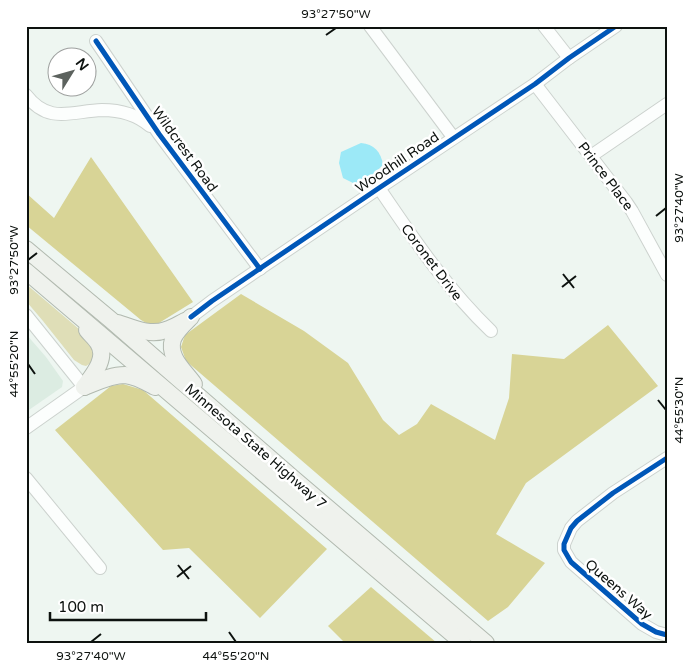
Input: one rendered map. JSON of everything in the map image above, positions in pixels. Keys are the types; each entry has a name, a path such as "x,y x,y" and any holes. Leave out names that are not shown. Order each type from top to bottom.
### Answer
{"main road":[{"name":"Minnesota State Highway 7","path":"26,249 486,643"},
{"name":"Minnesota State Highway 7","path":"26,270 463,643"},
{"path":"61,300 99,344 101,354 98,369 84,387"},
{"path":"111,320 153,332 166,330 191,317"},
{"path":"191,317 176,333 173,338 172,347 176,360 195,387 194,393"},
{"path":"84,387 108,378 126,375 142,380 178,400"}],"street":[{"path":"370,26 453,137"},
{"path":"544,26 569,58"},
{"name":"Woodhill Road","path":"191,317 453,137 535,84 616,26"},
{"name":"Wildcrest Road","path":"96,41 159,134 260,269"},
{"name":"Prince Place","path":"535,84 592,156 632,211 667,275"},
{"path":"26,95 40,109 53,114 67,115 101,110 118,111 133,115 147,123 159,134"},
{"path":"592,156 667,104"},
{"name":"Coronet Drive","path":"379,188 416,243 445,281 476,318 491,332"},
{"path":"26,315 84,387 26,428"},
{"name":"Queens Way","path":"667,458 613,493 577,521 571,528 564,544 564,550 570,562 642,624 656,632 667,634"},
{"path":"26,478 100,568"}],"shaded area":[{"path":"91,157 193,302 159,323 148,324 141,320 26,225 26,193 54,218"},
{"path":"241,294 304,331 348,363 383,420 399,435 417,424 431,404 495,440 509,398 512,354 564,359 608,325 658,386 526,483 496,534 545,563 508,607 488,621 186,361 181,347 185,335"},
{"path":"26,334 63,381 62,387 26,412"},
{"path":"123,384 143,390 327,549 260,618 189,548 163,550 55,430 111,386"},
{"path":"371,587 437,643 345,643 328,626"}],"green space":[{"path":"26,284 86,335 93,350 94,358 91,363 86,366 74,360 26,301"}],"water":[{"path":"361,143 370,145 376,150 381,156 383,165 364,183 355,184 343,178 339,163 341,152"}],"cycle path":[{"path":"191,317 535,84 616,26"},
{"path":"96,41 159,134 260,269"},
{"path":"667,458 613,493 577,521 571,528 564,544 564,550 571,562 642,624 656,632 667,635"}]}
